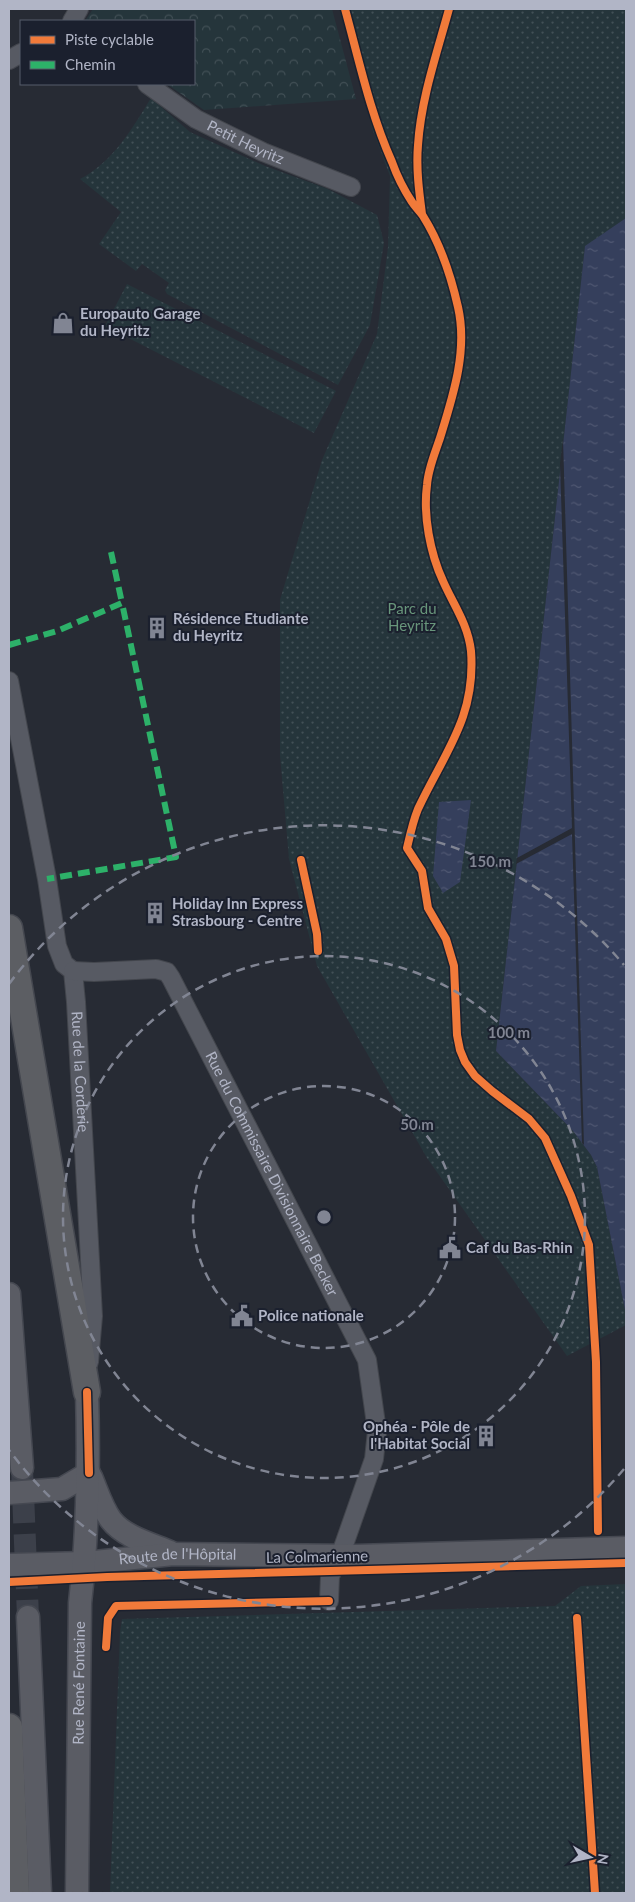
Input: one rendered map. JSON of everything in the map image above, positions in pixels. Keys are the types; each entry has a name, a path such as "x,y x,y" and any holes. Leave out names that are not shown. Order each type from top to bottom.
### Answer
{"highway":[{"path":"9,928 87,1392"},
{"path":"9,1727 16,1893"}],"main road":[{"path":"9,1294 22,1468"},
{"name":"Rue de la Corderie","path":"87,1392 89,1473"},
{"path":"9,1494 62,1489 89,1473 109,1518 114,1524 129,1535 173,1554"},
{"name":"Rue René Fontaine","path":"77,1893 80,1603 85,1562 89,1473"},
{"name":"Route de l'Hôpital","path":"9,1565 85,1562 173,1554 340,1556 626,1548"},
{"path":"28,1617 40,1893"}],"street":[{"path":"73,20 79,9"},
{"path":"9,60 20,54"},
{"name":"Petit Heyritz","path":"148,85 196,119 263,152 351,187"},
{"name":"Rue de la Corderie","path":"9,681 47,879 57,946 64,964 73,971 93,1316 87,1392"},
{"name":"Rue du Commissaire Divisionnaire Becker","path":"73,971 94,972 156,969 167,972 367,1360 377,1431 377,1445 374,1459 340,1556"},
{"path":"329,1601 330,1576 340,1556"}],"green space":[{"path":"93,9 332,9 356,99 204,110 168,85 195,85 195,20 86,20"},
{"name":"Parc du Heyritz","path":"340,9 626,9 626,218 585,247 496,1051 573,1131 591,1155 597,1167 626,1315 626,1325 567,1356 427,1158 317,966 289,859 280,755 280,600 322,460 377,334 388,247 390,176 372,128"},
{"path":"151,98 190,132 265,166 328,189 377,215 384,243 370,325 338,385 167,294 165,290 169,283 142,264 136,271 99,244 121,212 80,179 102,164 121,144"},
{"path":"127,284 336,391 314,433 105,326"},
{"path":"626,1584 626,1893 110,1893 122,1619 555,1606 581,1586"}],"water":[{"path":"626,218 626,1315 597,1167 591,1155 573,1131 496,1051 585,246"},
{"path":"471,800 460,882 443,893 433,876 439,802"}],"pier":[{"path":"563,439 584,1145 582,1143 572,834 516,864 517,858 572,828 560,464"}],"tunnel":[{"path":"22,1468 28,1617"}],"marked path":[{"path":"111,552 122,603"},
{"path":"9,645 57,631 122,603 176,857 47,879"}],"cycle path":[{"path":"345,9 377,125 403,188 423,216 440,248 452,284 461,324 458,373 450,406 429,473 426,509 434,558 467,632 471,651 471,675 463,716 448,752 418,809 407,848 422,871 428,908 446,939 454,966 457,1035 465,1062 475,1076 529,1119 545,1138 571,1196 589,1245 596,1362 598,1531"},
{"path":"422,214 417,162 422,111 449,9"},
{"path":"301,860 317,934 318,951"},
{"path":"87,1392 89,1473"},
{"name":"La Colmarienne","path":"9,1582 107,1577 626,1563"},
{"path":"106,1647 108,1618 116,1606 329,1601"},
{"path":"577,1618 595,1893"}],"place":[{"name":"Europauto Garage du Heyritz","path":"63,323"},
{"name":"Résidence Etudiante du Heyritz","path":"157,628"},
{"name":"Holiday Inn Express Strasbourg - Centre","path":"155,913"},
{"name":"Caf du Bas-Rhin","path":"450,1248"},
{"name":"Police nationale","path":"242,1316"},
{"name":"Ophéa - Pôle de l'Habitat Social","path":"486,1436"}]}
